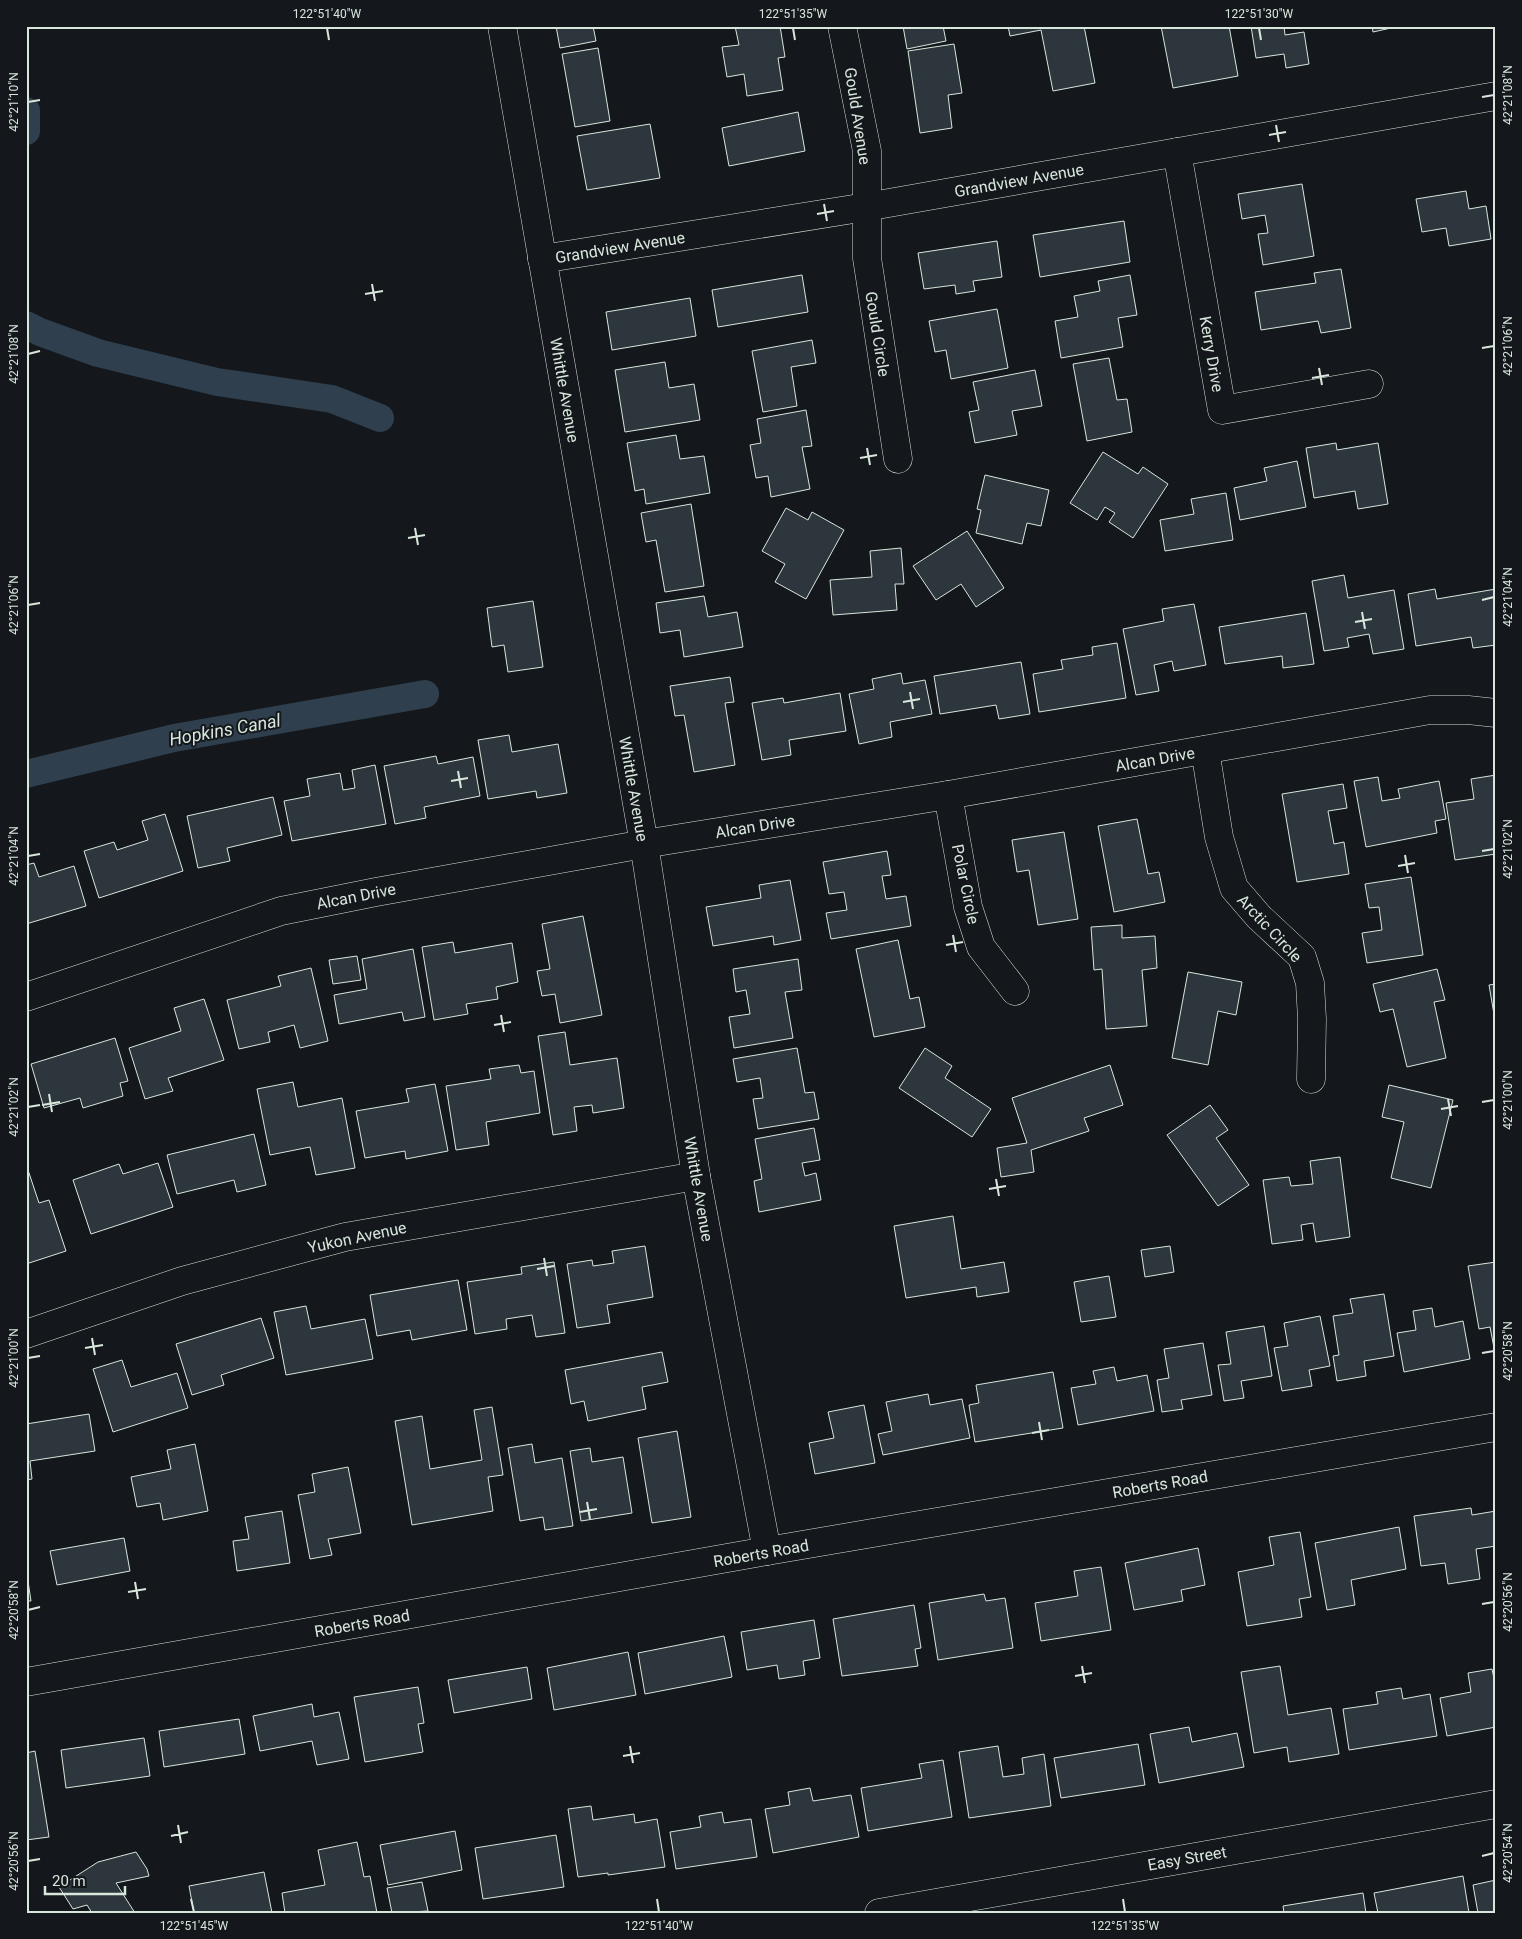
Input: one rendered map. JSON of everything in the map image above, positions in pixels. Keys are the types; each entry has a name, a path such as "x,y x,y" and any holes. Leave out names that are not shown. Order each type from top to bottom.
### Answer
{"street":[{"name":"Whittle Avenue","path":"502,26 644,844 696,1176 767,1551"},
{"name":"Gould Avenue","path":"842,26 867,152 866,207"},
{"name":"Grandview Avenue","path":"542,259 866,207 1496,96"},
{"name":"Kerry Drive","path":"1176,152 1222,410 1369,384"},
{"name":"Gould Circle","path":"866,207 867,258 898,459"},
{"name":"Alcan Drive","path":"26,997 282,911 376,892 644,844 948,795 1430,710 1468,710 1496,713"},
{"name":"Arctic Circle","path":"1205,750 1219,837 1234,888 1259,916 1302,957 1310,983 1312,1019 1311,1079"},
{"name":"Polar Circle","path":"948,795 968,907 981,947 1015,991"},
{"name":"Yukon Avenue","path":"26,1334 182,1281 345,1237 696,1176"},
{"name":"Roberts Road","path":"26,1682 767,1551 1496,1427"},
{"name":"Easy Street","path":"879,1913 1496,1804"}],"building":[{"path":"556,26 593,26 596,41 560,48"},
{"path":"735,26 780,26 785,57 778,58 783,90 747,96 744,74 727,77 722,47 739,45"},
{"path":"903,26 943,26 946,41 907,49"},
{"path":"1008,26 1084,26 1095,83 1053,91 1041,30 1010,36"},
{"path":"1161,26 1229,26 1238,76 1173,88"},
{"path":"1251,26 1284,26 1285,35 1304,32 1309,64 1286,68 1284,54 1256,58"},
{"path":"1372,26 1400,26 1373,32"},
{"path":"954,44 962,93 948,95 952,128 920,133 908,51"},
{"path":"598,48 610,121 575,127 562,54"},
{"path":"798,112 805,151 729,166 722,128"},
{"path":"650,124 660,178 587,190 577,136"},
{"path":"1302,184 1314,256 1263,265 1258,234 1268,233 1265,215 1242,219 1238,194"},
{"path":"1466,191 1469,209 1486,206 1491,239 1449,246 1446,228 1422,232 1416,199"},
{"path":"1124,221 1130,262 1040,277 1033,235"},
{"path":"997,241 1002,277 973,281 975,291 956,294 955,285 924,289 918,253"},
{"path":"1341,269 1351,328 1321,333 1318,321 1261,330 1255,292 1316,283 1314,273"},
{"path":"802,275 808,312 718,327 712,290"},
{"path":"1130,275 1137,315 1118,318 1123,347 1061,358 1055,321 1078,317 1074,296 1100,291 1098,281"},
{"path":"690,298 696,336 612,350 606,312"},
{"path":"997,309 1008,368 951,379 946,350 935,352 929,321"},
{"path":"812,340 816,363 791,367 797,406 763,412 752,351"},
{"path":"1109,358 1117,400 1127,399 1132,432 1087,441 1073,364"},
{"path":"665,362 669,388 694,384 700,420 625,432 615,370"},
{"path":"1035,370 1042,406 1012,411 1017,435 975,443 969,412 979,410 973,382"},
{"path":"806,410 812,446 802,447 810,489 771,497 768,476 756,478 750,445 761,443 757,419"},
{"path":"676,435 680,459 704,456 710,493 646,504 644,489 635,491 627,443"},
{"path":"1336,443 1337,450 1378,443 1388,504 1358,509 1355,491 1314,498 1306,448"},
{"path":"1103,452 1138,474 1143,467 1168,484 1133,538 1109,522 1115,513 1105,507 1097,520 1070,503"},
{"path":"1297,461 1306,507 1240,520 1234,488 1267,481 1264,468"},
{"path":"985,475 1049,490 1041,526 1027,523 1022,544 976,533 981,510 977,509"},
{"path":"1226,493 1233,540 1165,551 1160,520 1194,514 1191,499"},
{"path":"691,504 704,586 665,592 656,540 646,542 641,513"},
{"path":"786,508 808,520 812,512 844,530 806,599 775,582 785,564 762,551"},
{"path":"967,531 1004,588 976,607 961,584 936,600 913,566"},
{"path":"901,548 904,584 895,584 897,610 833,615 830,580 872,577 870,551"},
{"path":"1344,575 1348,598 1394,590 1404,649 1373,654 1369,634 1347,638 1349,647 1324,651 1312,581"},
{"path":"1435,589 1437,599 1496,589 1496,645 1473,648 1471,637 1416,646 1408,594"},
{"path":"704,596 708,617 737,612 743,647 684,657 680,630 660,633 656,603"},
{"path":"533,601 543,667 508,672 504,645 492,647 487,608"},
{"path":"1194,604 1206,665 1174,671 1172,661 1154,665 1159,691 1136,695 1123,629 1164,621 1162,609"},
{"path":"1306,613 1314,664 1283,668 1282,656 1225,664 1219,627"},
{"path":"1117,643 1126,698 1039,712 1033,674 1063,669 1061,660 1093,655 1092,647"},
{"path":"1021,662 1030,714 999,719 996,705 940,714 934,676"},
{"path":"901,673 903,684 925,680 932,714 890,722 892,737 859,744 849,694 874,689 872,679"},
{"path":"730,677 734,702 725,703 735,765 694,772 684,715 675,716 670,686"},
{"path":"840,693 846,731 789,740 791,755 762,760 752,703 783,698 784,703"},
{"path":"509,735 512,752 558,744 567,793 537,798 536,791 488,799 478,740"},
{"path":"436,756 438,764 473,757 480,796 424,807 426,818 395,824 384,766"},
{"path":"375,765 386,824 292,841 284,801 310,796 307,779 340,773 343,790 355,788 352,770"},
{"path":"1496,775 1496,854 1455,860 1446,803 1474,799 1471,779"},
{"path":"1378,777 1382,801 1400,798 1398,789 1439,781 1446,819 1435,821 1437,833 1366,847 1354,781"},
{"path":"1343,784 1347,808 1328,811 1334,844 1344,842 1349,874 1297,882 1282,794"},
{"path":"273,797 282,835 227,848 230,861 198,868 187,816"},
{"path":"165,814 183,871 99,898 84,851 114,842 117,850 148,840 142,821"},
{"path":"1137,819 1148,874 1159,872 1165,902 1114,912 1098,826"},
{"path":"1064,832 1078,919 1038,925 1029,870 1017,872 1012,840"},
{"path":"887,851 891,875 882,876 886,899 906,896 911,926 831,939 826,913 847,910 844,892 829,894 823,862"},
{"path":"34,863 39,877 74,866 86,906 26,924 26,865"},
{"path":"1411,877 1423,955 1367,963 1362,933 1382,930 1379,907 1369,908 1365,884"},
{"path":"790,880 801,940 774,945 773,936 713,946 706,907 761,898 759,885"},
{"path":"583,916 602,1015 560,1023 555,994 542,996 537,971 550,969 542,924"},
{"path":"1122,925 1122,938 1155,936 1157,968 1142,970 1147,1026 1106,1029 1102,969 1094,970 1091,927"},
{"path":"898,940 910,999 919,997 925,1027 874,1037 856,949"},
{"path":"453,942 455,953 512,943 518,982 496,987 498,999 466,1004 468,1014 434,1020 422,947"},
{"path":"413,949 425,1017 404,1021 402,1012 339,1024 334,995 367,989 362,959"},
{"path":"357,956 361,980 333,984 329,960"},
{"path":"798,959 802,990 785,992 793,1038 734,1048 729,1017 750,1014 746,990 736,992 733,969"},
{"path":"311,968 328,1041 300,1048 294,1025 268,1032 270,1042 239,1049 227,1000 281,986 278,976"},
{"path":"1437,969 1445,1000 1434,1002 1446,1058 1407,1067 1393,1009 1380,1012 1373,984"},
{"path":"1188,972 1242,982 1236,1015 1218,1011 1208,1065 1172,1058"},
{"path":"1496,984 1496,1026 1489,985"},
{"path":"204,999 224,1060 168,1078 173,1091 145,1099 129,1048 181,1031 174,1008"},
{"path":"565,1032 570,1065 617,1058 624,1108 593,1113 592,1105 574,1107 577,1131 553,1135 538,1036"},
{"path":"115,1038 128,1081 120,1083 123,1096 83,1108 80,1098 44,1108 31,1064"},
{"path":"797,1048 805,1093 814,1092 819,1119 758,1129 753,1099 763,1098 760,1078 737,1082 733,1059"},
{"path":"925,1048 952,1066 945,1078 991,1109 972,1137 899,1088"},
{"path":"519,1065 521,1073 534,1071 540,1113 486,1122 489,1145 456,1150 446,1086 491,1079 489,1069"},
{"path":"1110,1065 1123,1105 1084,1118 1089,1131 1031,1150 1034,1172 1001,1177 997,1148 1027,1143 1012,1098"},
{"path":"293,1082 298,1107 342,1098 355,1168 316,1175 310,1147 270,1155 257,1089"},
{"path":"435,1084 448,1151 406,1159 405,1151 365,1158 356,1111 409,1102 406,1089"},
{"path":"1389,1085 1453,1100 1431,1188 1391,1178 1404,1122 1382,1117"},
{"path":"1210,1105 1228,1130 1216,1138 1249,1185 1218,1206 1167,1135"},
{"path":"814,1128 820,1160 802,1163 805,1176 816,1173 821,1200 759,1212 754,1181 762,1179 755,1139"},
{"path":"254,1134 266,1185 237,1192 234,1180 177,1194 167,1155"},
{"path":"1340,1157 1350,1237 1316,1242 1313,1223 1301,1225 1303,1240 1272,1244 1263,1180 1289,1177 1291,1186 1313,1184 1310,1161"},
{"path":"158,1163 173,1207 91,1234 73,1180 119,1164 123,1174"},
{"path":"28,1170 39,1203 49,1200 66,1251 26,1264 26,1171"},
{"path":"953,1216 961,1269 1004,1262 1009,1292 977,1297 976,1287 906,1298 894,1226"},
{"path":"645,1246 653,1297 607,1305 610,1323 577,1328 567,1264 592,1260 593,1266 614,1263 612,1251"},
{"path":"1170,1246 1174,1272 1145,1277 1141,1250"},
{"path":"554,1262 565,1333 536,1337 532,1315 506,1319 507,1329 475,1334 467,1282 522,1274 521,1267"},
{"path":"1496,1262 1495,1353 1490,1327 1479,1329 1468,1266"},
{"path":"1109,1276 1116,1317 1081,1322 1074,1282"},
{"path":"458,1280 467,1330 412,1340 410,1330 377,1336 370,1295"},
{"path":"1384,1294 1394,1356 1364,1361 1366,1376 1337,1381 1333,1356 1339,1355 1333,1316 1353,1313 1350,1299"},
{"path":"306,1306 311,1329 365,1319 373,1359 286,1375 274,1312"},
{"path":"1432,1308 1435,1327 1463,1321 1470,1359 1404,1372 1397,1333 1416,1330 1413,1311"},
{"path":"1320,1316 1330,1366 1309,1370 1312,1386 1282,1391 1274,1348 1288,1346 1284,1323"},
{"path":"261,1318 274,1358 221,1375 224,1385 192,1395 176,1344"},
{"path":"1264,1326 1272,1376 1241,1381 1244,1398 1224,1401 1218,1365 1231,1364 1226,1332"},
{"path":"1203,1343 1212,1395 1181,1400 1183,1409 1162,1412 1157,1380 1169,1378 1164,1349"},
{"path":"662,1352 668,1382 642,1387 646,1409 588,1421 584,1401 571,1404 565,1370"},
{"path":"122,1360 131,1387 177,1373 188,1408 113,1432 93,1369"},
{"path":"1114,1367 1117,1381 1147,1375 1154,1411 1078,1425 1071,1388 1096,1384 1093,1371"},
{"path":"1053,1372 1063,1428 975,1442 969,1405 979,1403 976,1385"},
{"path":"928,1394 930,1405 962,1399 970,1438 883,1455 878,1434 892,1431 886,1402"},
{"path":"864,1405 875,1463 815,1474 809,1443 834,1438 828,1412"},
{"path":"492,1407 503,1475 488,1477 493,1511 412,1525 395,1421 422,1416 430,1469 482,1460 474,1410"},
{"path":"89,1414 95,1451 30,1461 32,1479 26,1480 26,1424"},
{"path":"677,1431 691,1517 652,1523 638,1438"},
{"path":"195,1444 208,1511 163,1520 160,1503 137,1507 131,1477 171,1469 167,1450"},
{"path":"532,1444 535,1463 562,1458 573,1526 545,1530 543,1517 520,1521 508,1448"},
{"path":"590,1448 592,1462 623,1457 632,1513 581,1521 570,1451"},
{"path":"348,1467 361,1533 328,1539 332,1555 310,1559 298,1495 315,1492 312,1474"},
{"path":"1471,1508 1472,1515 1496,1511 1496,1546 1476,1549 1480,1579 1448,1584 1445,1563 1421,1566 1414,1516"},
{"path":"282,1511 290,1563 237,1571 233,1541 249,1539 245,1517"},
{"path":"1399,1527 1406,1569 1351,1580 1355,1605 1327,1610 1315,1543"},
{"path":"1300,1532 1311,1597 1299,1599 1302,1617 1247,1626 1238,1572 1274,1565 1269,1537"},
{"path":"124,1538 130,1571 57,1585 50,1551"},
{"path":"1198,1548 1205,1585 1181,1590 1183,1601 1134,1610 1125,1563"},
{"path":"1101,1567 1111,1630 1041,1641 1035,1603 1078,1596 1074,1571"},
{"path":"26,1568 31,1601 26,1601"},
{"path":"984,1594 986,1601 1005,1598 1013,1648 938,1660 929,1603"},
{"path":"914,1605 921,1648 915,1649 918,1666 842,1676 833,1619"},
{"path":"814,1620 820,1658 803,1661 805,1675 779,1679 777,1665 747,1670 741,1632"},
{"path":"724,1636 732,1677 645,1694 638,1653"},
{"path":"628,1652 636,1695 554,1710 547,1668"},
{"path":"1280,1666 1288,1715 1331,1708 1339,1754 1289,1762 1287,1747 1254,1753 1241,1672"},
{"path":"527,1667 532,1699 454,1713 448,1680"},
{"path":"1492,1669 1496,1688 1496,1727 1447,1736 1440,1698 1471,1692 1468,1673"},
{"path":"418,1687 424,1723 418,1724 423,1752 365,1762 354,1697"},
{"path":"1401,1688 1403,1699 1430,1694 1437,1736 1349,1750 1343,1709 1378,1704 1376,1692"},
{"path":"312,1704 314,1717 339,1712 349,1759 317,1765 312,1741 260,1751 253,1716"},
{"path":"239,1719 245,1754 164,1767 159,1731"},
{"path":"1189,1727 1192,1742 1237,1733 1244,1767 1159,1783 1150,1734"},
{"path":"144,1738 150,1776 66,1788 61,1750"},
{"path":"1138,1744 1145,1785 1061,1798 1054,1758"},
{"path":"998,1746 1003,1777 1024,1774 1022,1758 1044,1754 1051,1806 969,1818 959,1752"},
{"path":"35,1751 49,1837 26,1840 26,1753"},
{"path":"943,1760 952,1817 868,1831 861,1788 922,1778 919,1764"},
{"path":"810,1788 813,1801 851,1795 859,1837 773,1853 765,1809 790,1805 788,1792"},
{"path":"591,1806 593,1820 634,1814 635,1823 657,1819 665,1867 578,1877 568,1809"},
{"path":"722,1812 724,1823 751,1819 757,1857 676,1869 670,1832 701,1827 699,1816"},
{"path":"455,1831 462,1870 388,1885 380,1845"},
{"path":"556,1835 564,1887 483,1899 475,1848"},
{"path":"357,1842 364,1877 370,1876 377,1913 285,1913 282,1893 325,1885 318,1850"},
{"path":"136,1852 147,1869 149,1876 116,1883 135,1913 92,1913 87,1905 73,1909 59,1887 98,1862"},
{"path":"264,1872 272,1913 194,1913 189,1886"},
{"path":"1463,1876 1469,1913 1378,1913 1374,1893"},
{"path":"1496,1880 1496,1913 1478,1913 1473,1885"},
{"path":"422,1882 428,1911 392,1913 387,1888"},
{"path":"1363,1893 1366,1913 1284,1913 1283,1906"}],"waterway":[{"name":"Hopkins Canal","path":"26,111 26,131"},
{"name":"Hopkins Canal","path":"26,325 98,353 217,382 332,399 380,418"},
{"name":"Hopkins Canal","path":"26,774 174,738 425,694"}]}
